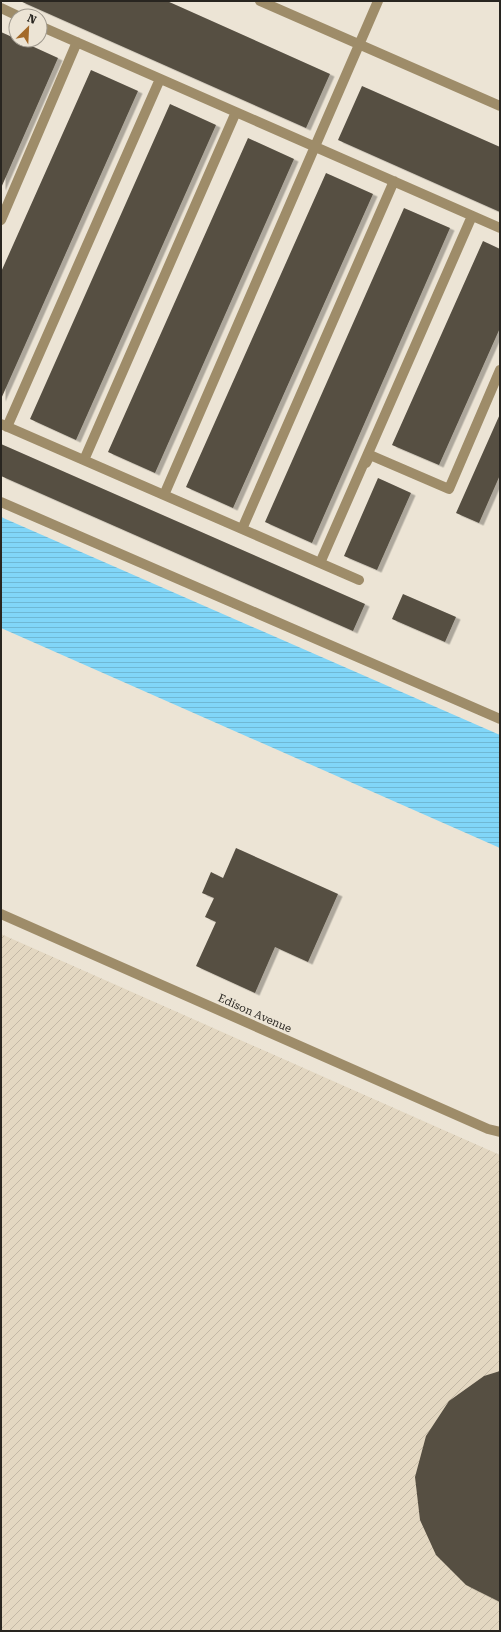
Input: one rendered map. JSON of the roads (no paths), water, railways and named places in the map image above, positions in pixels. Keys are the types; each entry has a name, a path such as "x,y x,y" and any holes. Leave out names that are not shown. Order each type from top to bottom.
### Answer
{"street":[{"path":"260,1 500,106"},
{"path":"164,495 378,1"},
{"path":"48,29 500,228"},
{"path":"1,220 77,42"},
{"path":"160,79 4,425 359,580"},
{"path":"84,460 236,112"},
{"path":"242,529 394,181"},
{"path":"320,563 472,216"},
{"path":"320,563 370,455 449,489 500,370"},
{"path":"1,502 500,719"},
{"name":"Edison Avenue","path":"1,914 488,1129 500,1132"}],"water":[{"path":"1,517 500,735 500,848 1,628"}]}
